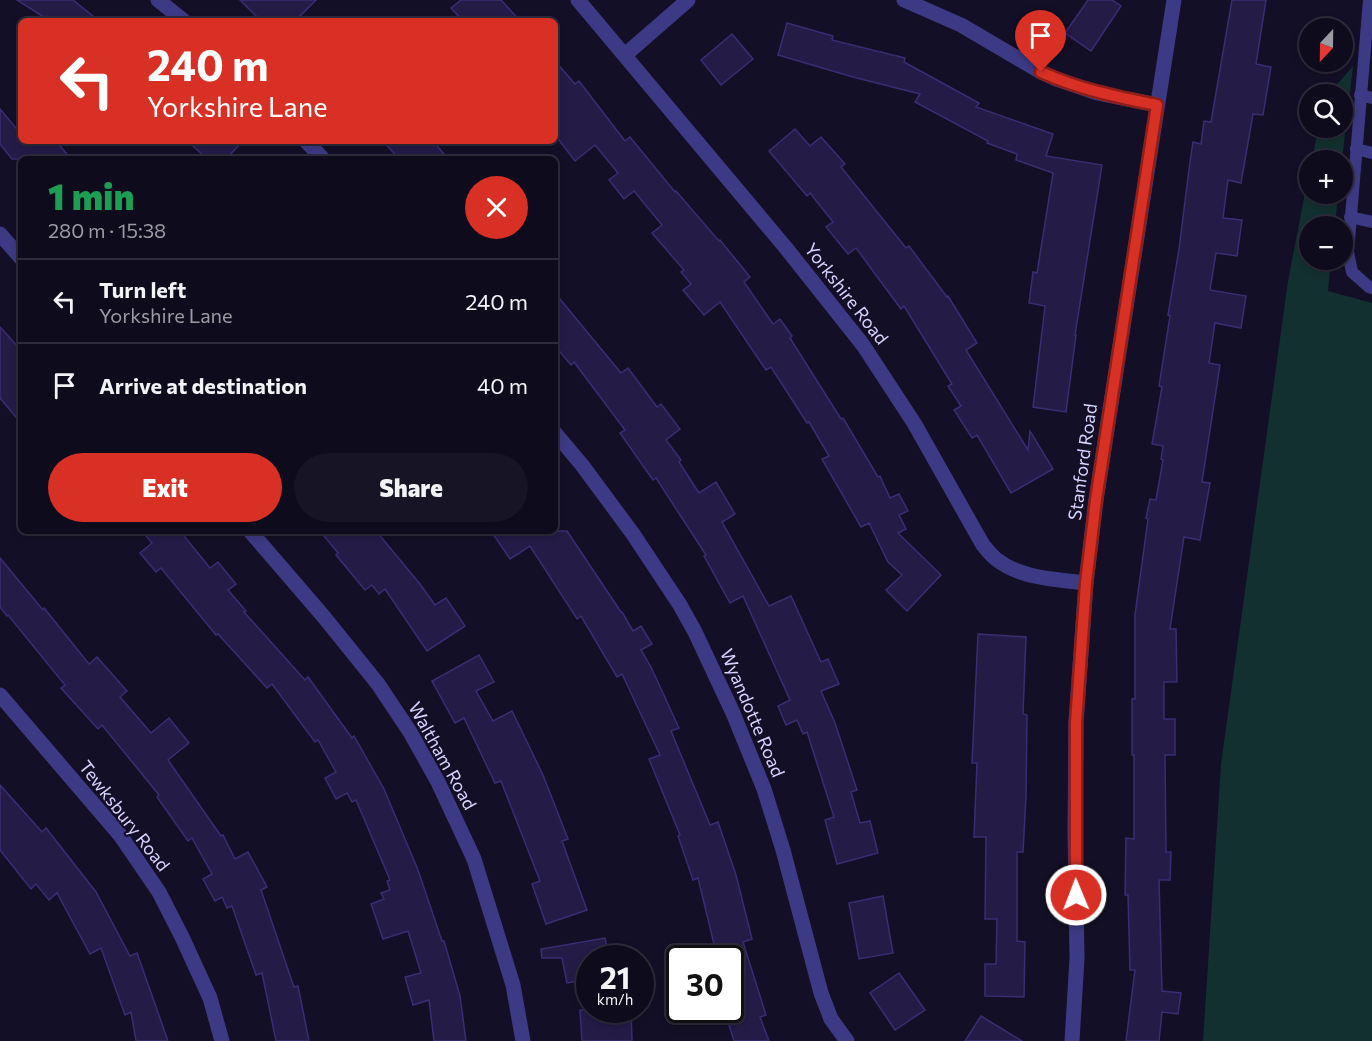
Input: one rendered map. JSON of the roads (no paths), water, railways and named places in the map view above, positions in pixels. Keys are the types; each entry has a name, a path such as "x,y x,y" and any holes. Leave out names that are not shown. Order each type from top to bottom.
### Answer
{"street":[{"path":"158,0 180,18"},
{"name":"Yorkshire Road","path":"578,0 786,248 863,345 914,423 983,545 995,559 1014,570 1032,576 1086,583"},
{"path":"625,55 688,0"},
{"path":"904,0 961,25 1056,79 1097,93 1157,105"},
{"name":"Stanford Road","path":"1072,1041 1077,959 1076,722 1086,583 1096,500 1174,0"},
{"path":"309,144 320,156"},
{"path":"0,234 18,255"},
{"name":"Wyandotte Road","path":"558,437 633,534 695,632 733,713 764,789 783,850 821,993 831,1019 847,1041"},
{"name":"Waltham Road","path":"253,534 378,684 410,732 438,782 474,859 513,985 523,1041"},
{"name":"Tewksbury Road","path":"0,695 120,835 159,892 210,998 222,1041"}],"lane":[{"path":"1350,216 1356,149 1366,97 1369,0"},
{"path":"1356,149 1372,153"},
{"path":"1353,218 1372,222"},
{"path":"1352,270 1369,288 1372,288"}]}
